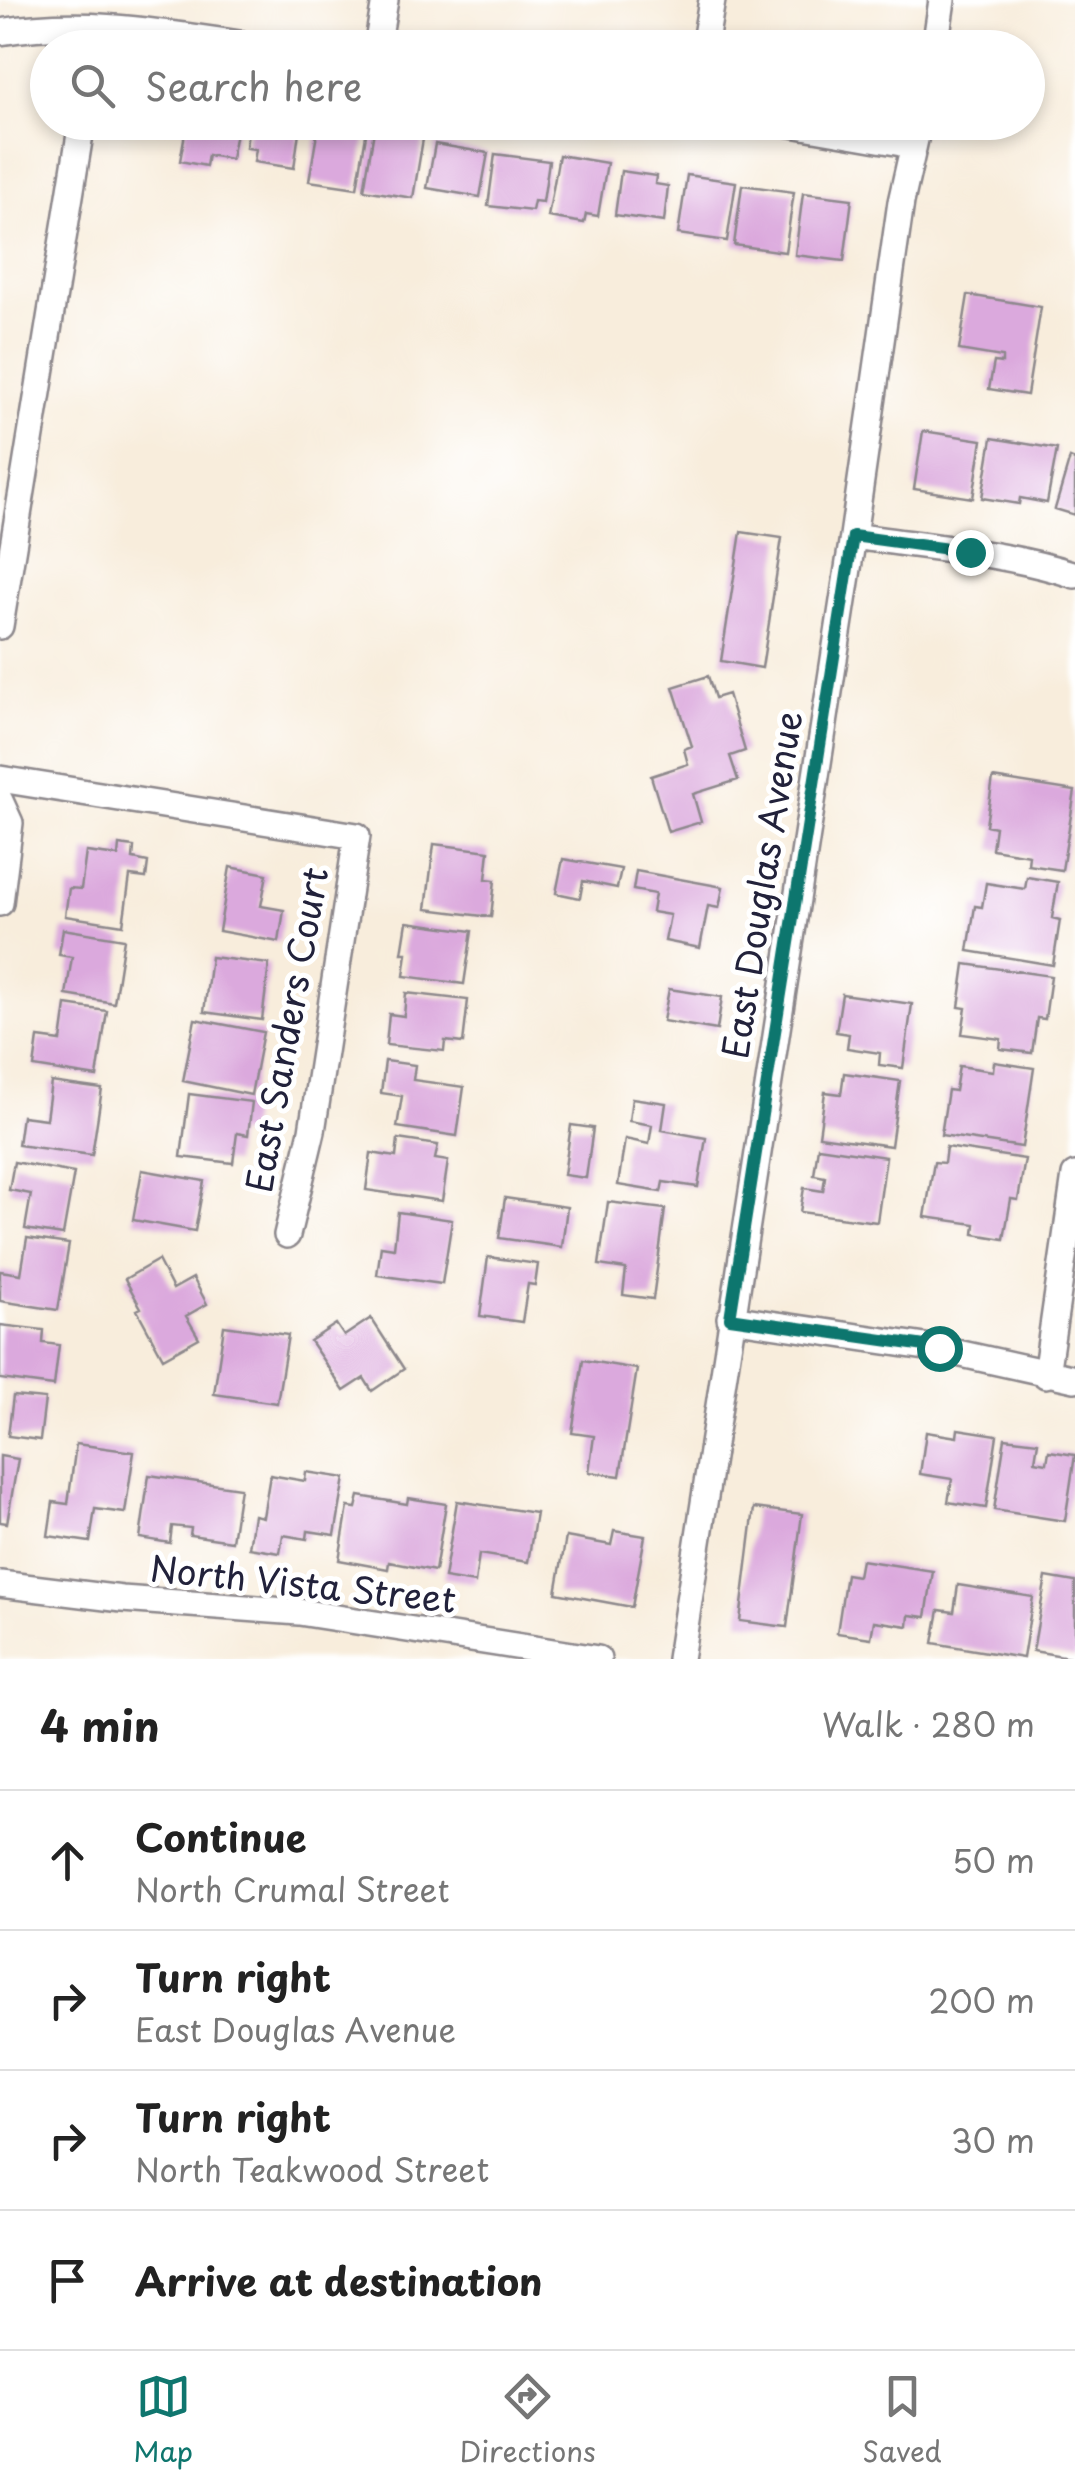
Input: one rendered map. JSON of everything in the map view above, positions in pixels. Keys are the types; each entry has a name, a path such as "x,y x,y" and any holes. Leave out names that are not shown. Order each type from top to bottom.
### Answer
{"street":[{"path":"380,30 384,0"},
{"path":"707,30 712,0"},
{"path":"938,30 942,0"},
{"path":"0,32 63,24 80,30"},
{"path":"0,626 79,140"},
{"name":"East Douglas Avenue","path":"680,1659 853,536 900,202 915,140"},
{"path":"853,536 986,555 1075,574"},
{"name":"East Sanders Court","path":"0,778 357,836 312,1131 287,1235"},
{"path":"0,801 10,822 0,903"},
{"path":"1046,1375 1075,1175"},
{"path":"730,1318 939,1348 1075,1379"},
{"name":"North Vista Street","path":"0,1584 122,1600 299,1612 598,1659"}],"building":[{"path":"184,140 235,140 231,159 208,155 206,166 180,161"},
{"path":"247,140 298,140 294,168 254,162 256,149 246,148"},
{"path":"316,140 365,140 357,188 309,181"},
{"path":"372,140 423,140 413,198 364,190"},
{"path":"435,144 488,153 480,197 427,188"},
{"path":"495,154 549,161 543,202 534,201 532,211 488,206"},
{"path":"559,155 607,163 598,216 586,214 584,223 548,217"},
{"path":"621,171 656,176 655,184 668,186 664,222 615,215"},
{"path":"687,175 736,182 727,241 678,234"},
{"path":"742,185 794,192 785,252 734,245"},
{"path":"803,193 852,199 844,261 795,255"},
{"path":"968,295 1041,307 1027,395 989,389 994,362 1002,363 1002,357 959,350"},
{"path":"923,431 982,440 973,498 914,489"},
{"path":"992,438 1057,449 1047,503 1020,498 1019,504 982,498"},
{"path":"1070,458 1075,460 1075,515 1055,509"},
{"path":"741,532 782,538 762,668 721,661"},
{"path":"708,676 715,698 728,694 745,751 730,756 738,780 693,794 701,822 668,832 651,776 688,764 684,749 692,746 673,687"},
{"path":"993,778 1075,791 1062,870 1028,865 1029,855 992,849 995,827 986,825"},
{"path":"434,844 489,851 486,879 495,880 491,917 426,909"},
{"path":"119,845 134,847 133,859 148,862 146,878 130,876 123,925 65,916 69,888 81,889 86,852 118,856"},
{"path":"563,859 621,869 617,888 583,881 580,898 556,893"},
{"path":"230,867 267,874 261,906 284,910 279,942 219,931"},
{"path":"636,871 723,887 719,908 708,906 700,948 665,941 670,915 652,912 655,894 633,890"},
{"path":"1027,877 1058,882 1052,918 1060,920 1053,965 968,951 975,906 982,907 986,883 1025,889"},
{"path":"407,922 472,931 464,984 404,976 407,953 402,953"},
{"path":"63,929 124,939 114,1003 66,995 72,957 59,955"},
{"path":"211,957 269,964 262,1020 204,1012"},
{"path":"965,964 1051,976 1045,1019 1037,1018 1032,1053 1000,1049 1001,1039 962,1034 966,1008 959,1007"},
{"path":"669,989 722,997 717,1030 663,1021"},
{"path":"406,993 468,1000 463,1043 445,1041 444,1051 386,1045 389,1014 404,1016"},
{"path":"842,994 912,1004 903,1068 879,1065 880,1053 847,1048 849,1034 836,1032"},
{"path":"66,1005 107,1011 97,1077 34,1067 38,1038 61,1041"},
{"path":"195,1019 263,1032 251,1095 183,1081"},
{"path":"385,1061 415,1065 413,1080 464,1087 457,1136 397,1127 402,1096 381,1093"},
{"path":"994,1062 1034,1068 1022,1147 941,1135 948,1090 955,1091 959,1066 993,1071"},
{"path":"844,1073 900,1081 891,1146 819,1136 825,1092 841,1094"},
{"path":"51,1082 102,1089 92,1155 18,1145 22,1116 46,1119"},
{"path":"189,1094 252,1102 248,1135 237,1133 233,1163 181,1157"},
{"path":"632,1098 666,1103 662,1130 706,1138 698,1187 663,1182 661,1192 618,1185 625,1139 649,1144 652,1125 629,1121"},
{"path":"571,1125 593,1128 586,1178 564,1175"},
{"path":"398,1139 438,1145 435,1159 448,1161 442,1201 366,1190 371,1153 396,1157"},
{"path":"818,1147 886,1157 877,1222 800,1212 804,1188 823,1191 825,1177 814,1175"},
{"path":"946,1147 1025,1159 1018,1200 1011,1199 1004,1239 974,1234 975,1224 925,1217 934,1162 944,1163"},
{"path":"14,1162 74,1173 63,1235 25,1229 31,1194 9,1190"},
{"path":"142,1170 204,1181 195,1231 133,1220"},
{"path":"505,1198 567,1207 562,1247 499,1238"},
{"path":"608,1202 665,1209 653,1299 623,1295 626,1269 599,1265"},
{"path":"398,1212 452,1220 442,1284 377,1275 381,1246 394,1248"},
{"path":"27,1238 69,1244 58,1310 0,1301 0,1271 21,1274"},
{"path":"488,1257 538,1264 535,1285 528,1284 522,1322 480,1316"},
{"path":"158,1260 173,1289 193,1278 207,1304 186,1316 199,1338 163,1358 125,1279"},
{"path":"371,1318 404,1369 372,1391 364,1378 344,1391 310,1341 336,1324 344,1336"},
{"path":"0,1325 44,1330 43,1343 59,1345 54,1386 0,1379"},
{"path":"224,1326 288,1335 277,1403 214,1394"},
{"path":"583,1360 637,1369 620,1476 589,1472 594,1436 572,1433"},
{"path":"13,1396 45,1399 40,1440 8,1436"},
{"path":"958,1429 997,1435 986,1508 948,1502 952,1479 920,1474 926,1432 957,1437"},
{"path":"1005,1438 1038,1442 1035,1461 1047,1463 1049,1451 1075,1455 1065,1521 994,1510"},
{"path":"76,1444 134,1452 125,1513 95,1509 90,1542 48,1536 53,1502 68,1504"},
{"path":"0,1456 18,1459 7,1523 0,1522"},
{"path":"306,1472 345,1478 335,1535 308,1531 307,1539 283,1535 280,1553 249,1548 254,1515 263,1517 270,1475 305,1481"},
{"path":"149,1475 240,1488 232,1541 190,1535 191,1528 172,1526 170,1543 140,1538"},
{"path":"359,1496 407,1504 408,1498 446,1504 435,1571 389,1562 388,1569 339,1560 348,1507 356,1508"},
{"path":"457,1501 536,1513 528,1562 479,1554 475,1583 444,1578"},
{"path":"754,1508 802,1514 787,1627 740,1621"},
{"path":"614,1531 645,1536 632,1607 556,1593 566,1537 611,1545"},
{"path":"861,1560 933,1571 926,1617 909,1615 908,1626 874,1621 871,1638 837,1633 846,1574 858,1576"},
{"path":"1046,1577 1075,1582 1075,1658 1033,1651"},
{"path":"958,1585 1033,1597 1023,1658 933,1643 939,1610 954,1612"}],"route":[{"path":"939,1348 730,1318 853,536 970,552"}]}
